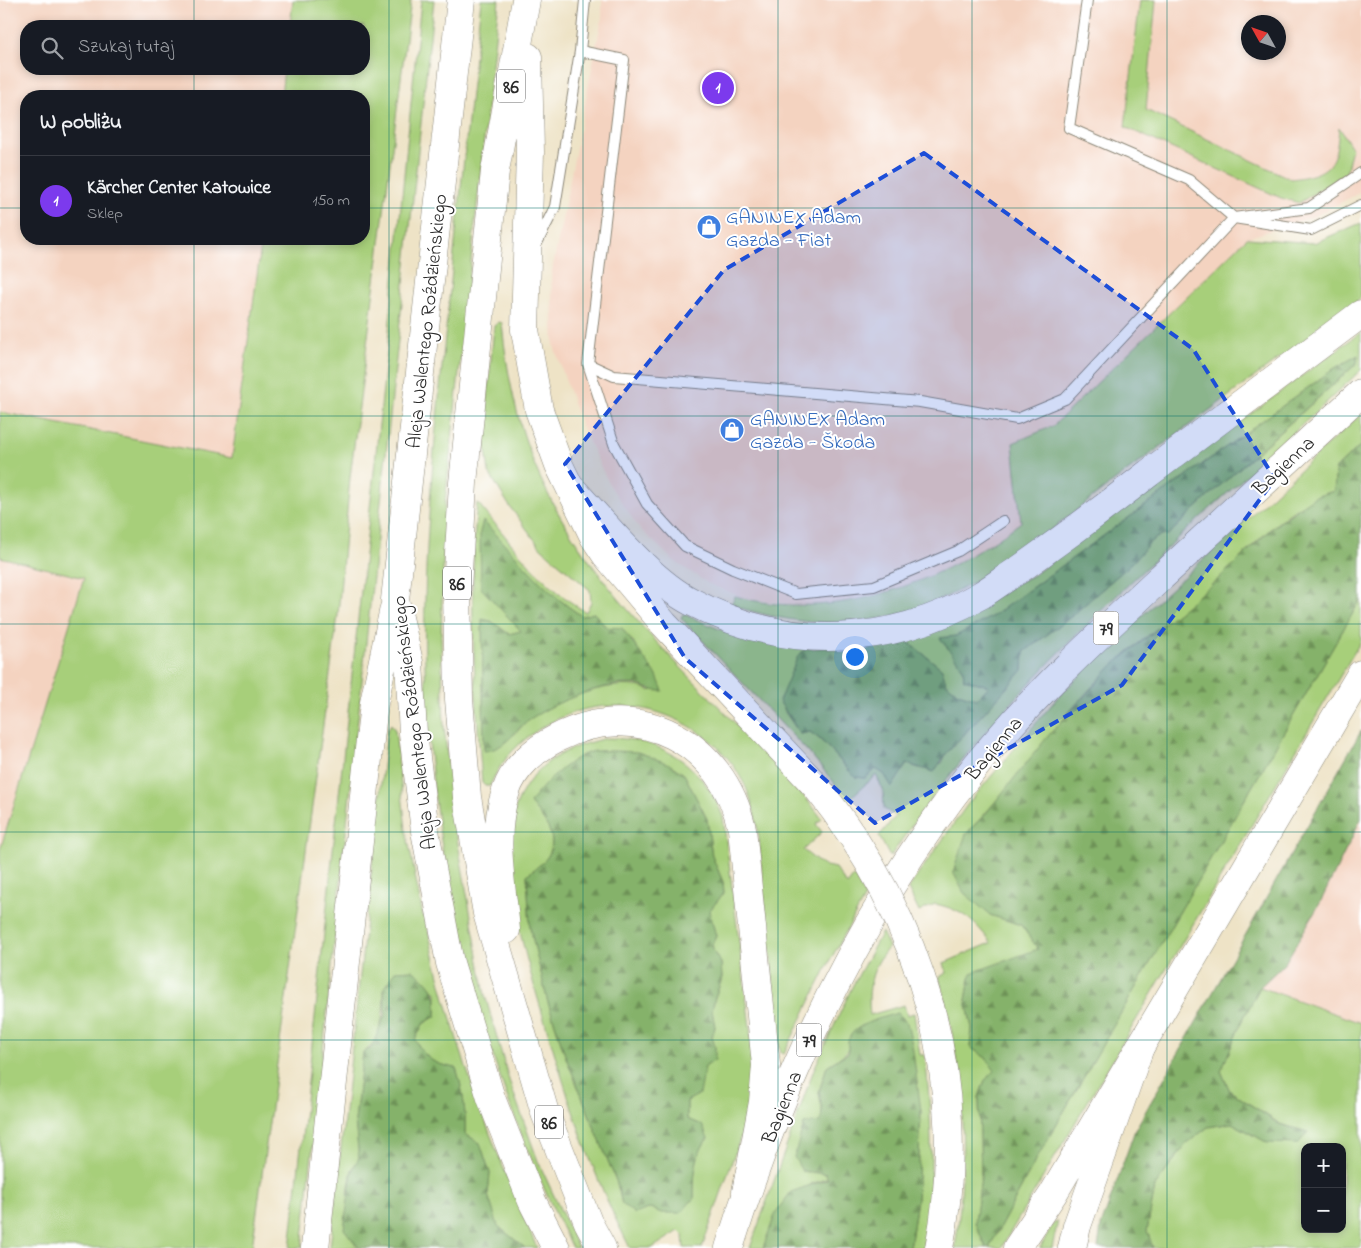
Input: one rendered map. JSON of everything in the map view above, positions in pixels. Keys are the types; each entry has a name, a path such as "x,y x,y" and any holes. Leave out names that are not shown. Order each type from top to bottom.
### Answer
{"main road":[{"name":"Aleja Walentego Roździeńskiego","path":"461,0 395,600 410,662 413,733 425,831 450,963 491,1098 532,1201 556,1248"},
{"path":"526,0 530,152 525,266 525,330 533,385 550,440 594,537 625,579 664,624 815,785 863,852 900,923 923,981 942,1063 948,1136 946,1200 939,1248"},
{"name":"86","path":"526,0 495,171 462,483 457,589 458,690 467,797 487,913 545,1112 588,1222 602,1248"},
{"path":"572,490 662,583 690,602 724,618 791,635 844,637 877,635 935,617 981,595 1057,543 1361,314"},
{"name":"Bagienna","path":"746,1192 818,1018 840,975 886,895 948,802 1000,738 1058,674 1361,393"},
{"path":"315,1248 374,703 395,600"},
{"path":"1017,1248 1052,1194 1140,1048 1361,674"},
{"path":"1305,768 1361,706"},
{"path":"511,992 499,846 499,817 512,776 528,757 546,743 570,731 596,724 609,722 636,723 677,736 712,765 726,784 737,807 742,829 766,1065 763,1102 746,1192"},
{"path":"1072,1248 1077,1226 1140,1048"},
{"name":"79","path":"728,1248 746,1192"},
{"path":"1026,1248 1052,1194"}],"lane":[{"path":"525,266 555,207 580,51 585,0"},
{"path":"1087,0 1069,128 1188,180 1234,218 1311,230 1361,205"},
{"path":"580,51 624,60 588,364 614,444 647,504 685,546 733,570 796,594 874,586 958,551 1003,521"},
{"path":"588,364 614,376 920,402 1017,419 1065,399 1234,218 1309,208 1361,173"}],"highlighted area":[{"path":"924,153 1193,349 1275,479 1122,685 875,823 685,658 565,464 724,270"}],"shaded area":[{"path":"0,0 293,0 291,20 20,20 20,75 283,75 282,90 20,90 20,245 261,245 232,458 0,412"},
{"path":"602,0 1361,0 1361,192 1315,216 1247,238 1053,426 1013,443 1022,522 960,562 907,586 855,600 802,606 744,598 707,583 674,561 639,528 609,484 580,423 554,346 551,276 602,17"},
{"path":"0,557 85,578 0,850"},
{"path":"1361,819 1361,1064 1260,987 1285,963 1319,905"}],"green space":[{"path":"293,0 411,0 350,477 338,615 252,1248 0,1248 0,850 84,578 0,557 0,412 232,458 261,245 370,245 370,90 282,90 283,75 370,75 370,20 291,20"},
{"path":"421,0 434,0 302,1248 290,1248 387,351"},
{"path":"481,0 499,0 445,503 441,637 444,726 455,827 485,995 509,1080 538,1161 578,1248 572,1248 543,1186 517,1123 494,1060 474,995 458,929 445,862 435,795 428,727 425,629 431,483"},
{"path":"1140,0 1156,0 1146,110 1291,179 1315,174 1323,171 1328,166 1336,151 1339,127 1352,148 1346,173 1299,203 1281,198 1125,127"},
{"path":"1361,223 1361,298 1039,539 982,577 952,594 922,607 870,620 830,623 810,622 770,616 731,605 735,596 773,604 811,605 849,601 886,592 922,579 957,563 990,544 1021,522 1013,443 1053,426 1247,238 1314,243"},
{"path":"499,322 502,323 510,380 524,436 538,473 563,521 593,566 627,608 663,649 777,767 822,819 816,824 822,832 803,850 822,865 835,868 847,885 854,876 865,897 831,959 784,1054 781,1053 779,1046 755,814 747,790 736,769 721,751 703,735 683,723 661,714 638,708 615,706 591,708 545,725 518,745 497,771 490,786 485,786 482,783 473,643 473,572 477,502 527,562 554,589 586,612 591,602 590,590 541,548 510,507 489,473 485,442 494,326","holes":["490,529 556,597 582,616 594,613 606,627 633,641 642,658 657,676 651,691 638,687 606,687 571,698 540,712 528,720 512,736 484,751 482,620 491,621 509,634 522,631 513,621"]},
{"path":"1361,332 1361,370 1173,542 1052,660 994,722 940,787 890,857 879,836 896,816 884,809 883,790 876,775 848,800 814,758 681,618 683,614 731,634 770,644 805,649 793,670 785,712 800,734 810,732 827,746 855,777 865,778 876,769 884,774 900,772 907,764 919,768 942,763 946,754 1023,670 1024,652 1068,619 1132,563 1150,542 1161,535 1168,535 1214,491 1357,363 1358,356 1335,368 993,616 956,636 941,638 963,668 964,679 989,686 977,699 958,693 946,683 942,669 906,640 1035,574"},
{"path":"1358,355 1357,363 1238,469 1168,535 1161,535 1150,542 1132,563 1068,619 1024,652 1023,670 946,754 934,772 907,764 892,787 884,774 876,769 865,778 855,777 827,746 810,732 800,734 779,701 798,656 805,649 906,640 942,669 946,683 958,693 977,699 989,686 964,679 963,668 940,638 956,636 993,616 1335,368"},
{"path":"1361,414 1361,445 1336,468 1334,491 1300,506 1285,517 1215,582 1113,666 1074,706 1003,793 966,834 990,915 1021,925 1039,950 971,974 966,1000 972,1028 970,1047 986,1058 996,1071 985,1080 979,1097 981,1177 975,1223 986,1248 955,1248 962,1180 962,1112 954,1044 939,977 947,973 944,963 991,943 974,923 953,909 935,904 919,912 908,889 967,805 1059,696 1122,634"},
{"path":"1361,445 1361,599 1038,1156 989,1248 986,1248 975,1223 981,1177 979,1097 985,1080 995,1071 986,1058 970,1047 972,1028 966,1000 971,973 1038,949 1021,925 990,915 964,893 953,872 966,834 987,812 1048,736 1113,665 1215,582 1273,527 1314,497 1334,491 1336,468"},
{"path":"483,521 542,583 567,606 582,616 594,613 606,627 622,628 657,676 663,691 626,684 589,691 563,701 540,713 524,724 504,743 492,750 484,751 482,619 491,621 509,634 521,631 481,588 480,532"},
{"path":"1361,599 1361,641 1001,1248 989,1248 1038,1156"},
{"path":"391,724 395,730 406,830 423,916 425,915 434,958 458,1043 472,1084 503,1167 537,1248 525,1248 498,1227 488,1195 490,1173 480,1143 465,1134 464,1101 456,1068 431,1060 415,1040 423,1024 436,1016 436,993 427,981 384,988 381,1024 375,1040 363,1053 355,1121 359,1158 352,1170 348,1192 359,1247 330,1248 387,731"},
{"path":"1361,731 1361,819 1319,905 1285,963 1260,987 1241,1023 1221,1071 1230,1091 1279,1124 1308,1132 1298,1144 1268,1143 1232,1123 1208,1127 1186,1144 1155,1186 1147,1231 1153,1248 1098,1248 1101,1226 1135,1130"},
{"path":"607,738 627,739 663,749 692,769 705,783 723,817 750,1027 753,1079 749,1109 743,1130 702,1248 684,1248 683,1235 679,1231 652,1248 630,1248 608,1202 580,1131 540,1007 518,923 506,861 507,840 512,818 527,784 538,771 551,760 567,751","holes":["684,774 707,819 712,856 723,882 724,893 709,911 716,936 712,944 714,953 721,963 722,979 712,1011 715,1027 712,1037 715,1047 687,1101 687,1119 708,1138 697,1159 694,1198 662,1213 651,1208 622,1204 617,1183 565,1055 547,999 530,927 527,875 546,859 551,849 552,841 548,828 530,803"]},
{"path":"599,751 638,752 669,764 684,774 707,819 712,856 723,882 724,893 709,911 716,936 712,945 714,953 721,963 722,979 712,1011 715,1027 712,1037 715,1047 715,1060 705,1067 700,1094 687,1101 687,1119 702,1125 708,1138 697,1159 694,1198 681,1213 661,1213 651,1208 635,1214 622,1204 617,1183 565,1055 547,999 530,927 527,875 546,859 551,849 552,841 548,828 530,803 549,780 582,755"},
{"path":"882,932 889,947 874,970 869,996 870,1015 904,1005 907,1015 914,1013 920,1055 925,1055 931,1128 931,1176 923,1248 910,1248 917,1199 921,1111 897,1013 878,1023 846,1053 827,1066 819,1092 822,1109 821,1122 802,1171 826,1174 828,1178 811,1184 768,1236 763,1248 750,1248 814,1069 853,985"},
{"path":"412,970 433,989 436,1007 436,1016 423,1024 415,1040 431,1060 456,1068 461,1084 465,1134 480,1143 490,1173 488,1195 498,1226 525,1248 359,1248 344,1229 352,1170 359,1158 355,1121 363,1053 371,1048 385,1014 384,988 395,971"},
{"path":"1260,987 1361,1023 1361,1248 1153,1248 1147,1231 1155,1186 1186,1144 1208,1127 1232,1123 1268,1143 1307,1132 1280,1124 1230,1091 1221,1071 1241,1023"},
{"path":"897,1013 907,1023 912,1044 921,1111 917,1199 910,1248 763,1248 776,1212 791,1192 828,1179 826,1174 802,1171 794,1157 804,1124 821,1122 822,1109 819,1092 827,1066 849,1052 848,1043 850,1036 856,1030 872,1021"},
{"path":"1058,1221 1052,1248 1040,1248 1053,1224"}],"place":[{"name":"Kärcher Center Katowice","path":"718,88"},
{"name":"GANINEX Adam Gazda - Fiat","path":"709,227"},
{"name":"GANINEX Adam Gazda - Škoda","path":"732,430"}]}
